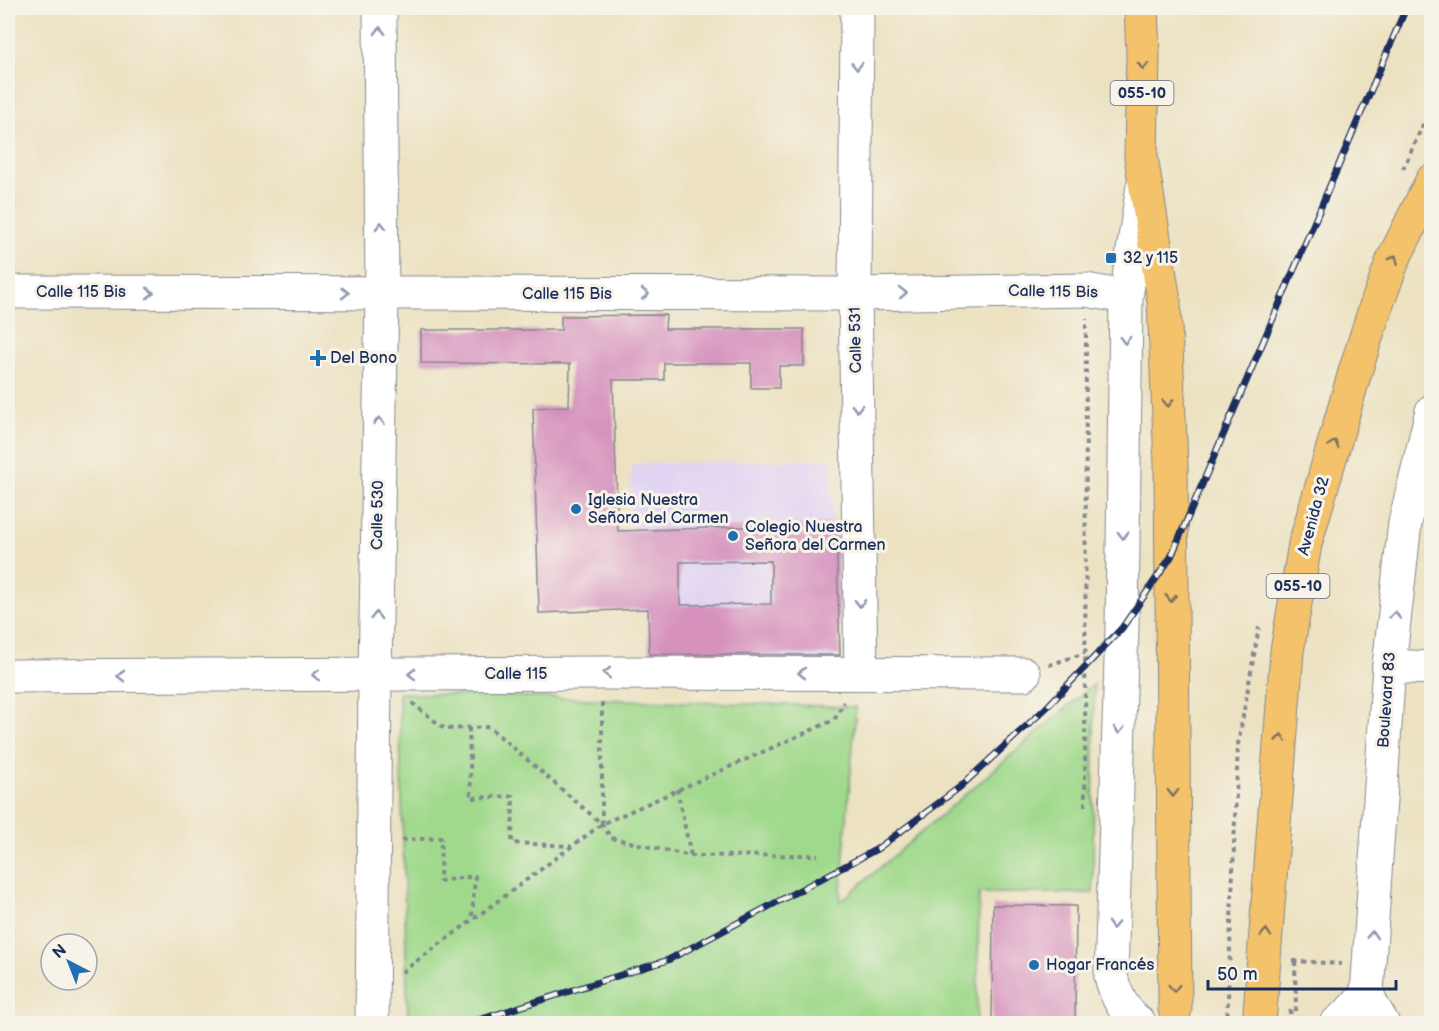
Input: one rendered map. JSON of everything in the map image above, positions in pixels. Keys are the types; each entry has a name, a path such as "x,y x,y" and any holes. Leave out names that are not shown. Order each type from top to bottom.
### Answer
{"highway":[{"name":"055-10","path":"1141,8 1142,157 1164,301 1168,405 1175,1009"},
{"name":"Avenida 32","path":"1260,1012 1287,651 1305,544 1354,372 1374,312 1393,260 1431,181"}],"street":[{"name":"Calle 530","path":"372,1023 382,294 380,8"},
{"name":"Calle 531","path":"857,8 855,294 861,673"},
{"path":"1133,1018 1117,997 1111,977 1122,628 1126,297 1144,178"},
{"name":"Calle 115 Bis","path":"8,292 855,294 1086,290 1126,297"},
{"name":"Boulevard 83","path":"1367,993 1389,666 1418,523 1431,411"},
{"path":"1389,666 1431,668"},
{"name":"Calle 115","path":"8,676 602,673 1024,674"},
{"path":"1336,1023 1367,993 1383,1023"}],"path":[{"path":"1280,8 1318,11 1327,8"},
{"path":"1085,807 1086,290"},
{"path":"1024,674 1085,653"},
{"path":"602,673 602,824"},
{"path":"399,975 602,824 834,720 861,673"},
{"path":"410,702 445,729 489,727 602,824 611,838 691,856 818,855"},
{"path":"469,728 471,798 513,796 512,843 572,846"},
{"path":"677,789 691,856"},
{"path":"374,841 441,838 440,881 476,876 472,919"}],"shaded area":[{"name":"Colegio Nuestra Señora del Carmen","path":"831,459 833,524 836,524 840,663 649,669 648,613 634,613 631,464"}],"green space":[{"path":"1094,684 1093,893 979,893 977,1023 408,1023 399,693 856,707 840,902"}],"building":[{"path":"666,315 665,329 804,329 804,366 779,366 779,388 751,388 751,363 664,363 664,380 613,380 618,531 836,524 840,655 649,654 648,609 539,613 533,408 569,406 570,364 421,363 421,330 561,330 561,316","holes":["771,561 771,604 680,605 680,562"]},
{"name":"Hogar Francés","path":"993,905 1076,906 1075,1023 992,1023"}],"railway":[{"path":"466,1024 668,960 877,849 960,787 1046,708 1122,628 1171,557 1406,8"}],"place":[{"name":"32 y 115","path":"1111,258"},
{"name":"Del Bono","path":"318,358"},
{"name":"Iglesia Nuestra Señora del Carmen","path":"576,509"},
{"name":"Colegio Nuestra Señora del Carmen","path":"733,536"},
{"name":"Hogar Francés","path":"1034,965"}]}
